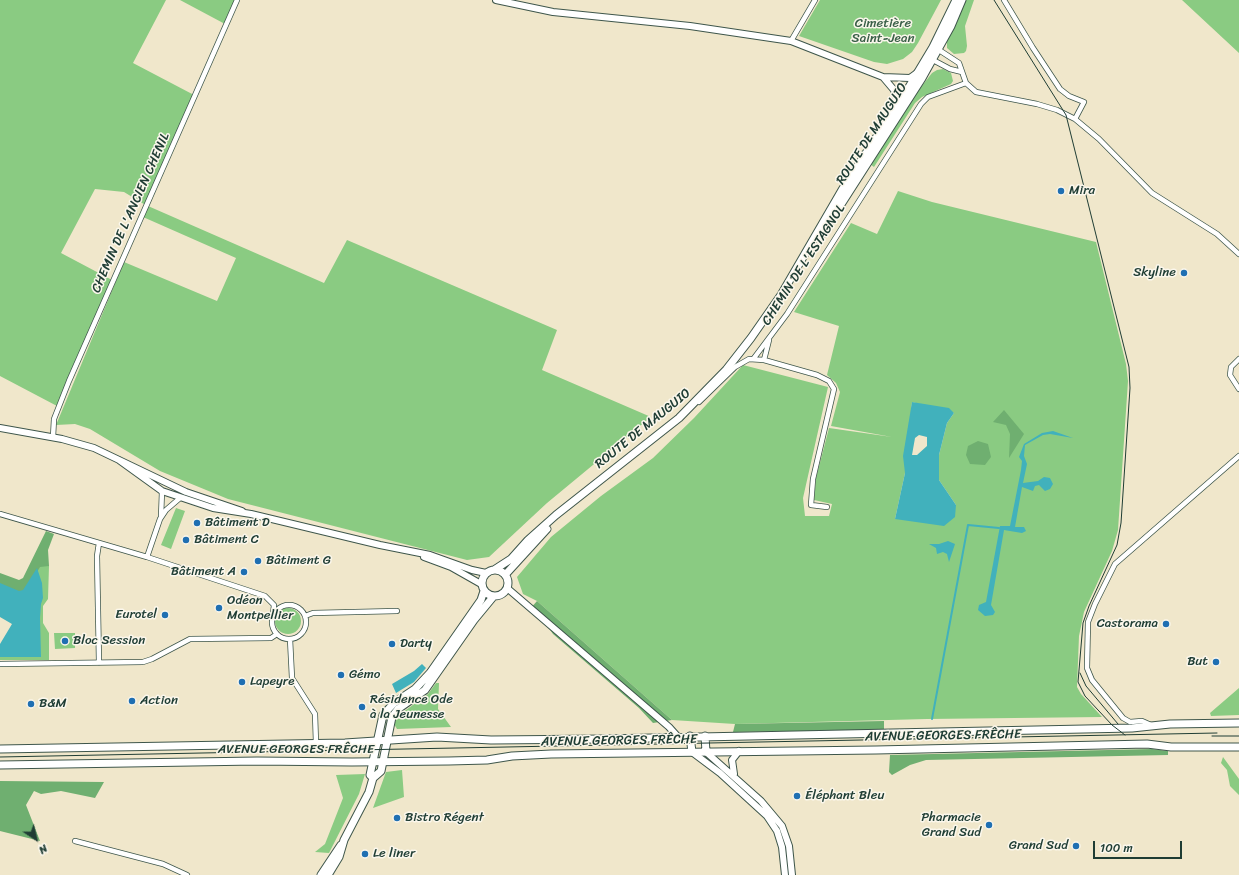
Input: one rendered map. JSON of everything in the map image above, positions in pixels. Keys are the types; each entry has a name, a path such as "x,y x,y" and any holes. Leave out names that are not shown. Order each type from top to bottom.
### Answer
{"main road":[{"name":"ROUTE DE MAUGUIO","path":"936,48 956,0"},
{"name":"ROUTE DE MAUGUIO","path":"494,570 511,559 528,540 575,500 679,418 726,370 751,338 792,276 842,190 897,104 908,94 917,73 936,48 962,0"},
{"path":"933,60 936,48"},
{"name":"ROUTE DE MAUGUIO","path":"792,276 800,268 908,94 933,60"},
{"name":"ROUTE DE MAUGUIO","path":"505,575 575,500"},
{"path":"321,875 344,840 369,792 374,778 381,771 392,717 398,709 425,690 474,620 493,597 502,595 507,588 508,581 505,575 494,570 486,573 481,600 434,667 415,689 387,709 380,721 376,740 370,775 374,778"},
{"path":"483,588 493,597"},
{"name":"AVENUE GEORGES FRÊCHE","path":"0,749 316,743 450,737 491,740 678,737 1239,723"},
{"path":"690,736 692,752"},
{"path":"705,736 706,752"},
{"name":"AVENUE GEORGES FRÊCHE","path":"0,766 257,761 382,762 487,760 512,756 551,754 1147,744 1171,747 1239,747"},
{"path":"328,875 339,857 344,840"}],"street":[{"name":"CHEMIN DE L'ANCIEN CHENIL","path":"52,438 54,419 69,381 237,0"},
{"path":"496,0 553,12 690,26 791,41 883,77 900,79 910,78 917,73"},
{"path":"791,41 815,0"},
{"path":"1004,0 1043,65 1060,89 1069,96 1084,102 1075,119"},
{"path":"936,48 959,63 966,83 976,92 1037,104 1057,110 1075,119 1099,139 1152,192 1217,234 1239,254"},
{"path":"933,60 950,69 962,72"},
{"path":"883,77 894,90 901,94 908,94 905,82 900,79"},
{"name":"CHEMIN DE L'ESTAGNOL","path":"679,418 709,394 735,367 743,361 754,358 769,340 921,104 928,97 966,83"},
{"path":"894,90 897,104"},
{"name":"CHEMIN DE L'ESTAGNOL","path":"764,360 769,340"},
{"path":"754,358 817,375 829,381 834,389 813,479 811,505 827,507"},
{"path":"1239,359 1231,367 1230,375 1239,389"},
{"path":"0,428 94,448 186,492 251,514"},
{"path":"1152,726 1142,721 1130,722 1123,718 1088,673 1088,628 1095,604 1115,564 1239,456"},
{"path":"119,460 162,491 180,498 213,508 251,514 411,552 430,555 472,570 486,573"},
{"path":"166,482 173,492 180,498"},
{"path":"162,491 181,493 202,501 212,501"},
{"path":"147,557 160,519 162,491"},
{"path":"160,519 166,510 180,498"},
{"path":"0,514 147,557 265,596 274,605 273,614 272,625 277,634 290,639 299,636 304,630 306,625 305,616 300,608 290,604 281,606 273,614"},
{"path":"99,544 96,556 99,662"},
{"path":"411,552 451,567 483,588"},
{"path":"507,588 663,722 678,737"},
{"path":"305,616 313,613 397,611"},
{"path":"0,664 144,661 190,639 271,638 277,634"},
{"path":"290,639 292,675 294,682 315,714 316,743"},
{"path":"737,778 734,774 732,760 739,751"},
{"path":"692,752 720,773 767,816 777,831 782,847 785,875"},
{"path":"706,752 737,778 765,805 782,826 789,846 792,875"},
{"path":"74,841 163,864 187,875"}],"green space":[{"path":"0,0 166,0 133,63 194,95 148,206 324,283 347,240 557,330 542,370 651,417 547,503 489,557 467,560 228,499 160,471 90,429 75,424 56,425 124,262 217,301 236,258 143,217 147,206 124,192 95,189 61,253 112,280 57,406 0,376"},
{"path":"180,0 235,0 225,24"},
{"name":"Cimetière Saint-Jean","path":"820,0 941,0 912,52 903,59 887,64 874,62 799,36"},
{"path":"965,0 974,0 965,26 966,51 964,53 954,54 947,48 947,41"},
{"path":"1182,0 1239,0 1239,53"},
{"path":"943,69 951,73 953,81 951,84 922,97 915,103 874,167 870,164 921,87 932,73"},
{"path":"898,191 932,202 1096,242 1126,364 1128,381 1118,530 1112,551 1084,612 1079,636 1077,687 1081,694 1102,717 927,719 735,724 672,720 537,601 523,594 517,577 551,537 601,496 653,458 694,418 743,365 828,387 803,498 805,516 829,516 832,504 814,500 816,478 829,428 892,437 831,426 840,392 836,383 827,375 839,326 794,312 851,223 877,234","holes":["912,402 954,413 947,423 939,455 939,480 956,505 895,519 905,473"]},
{"path":"1004,410 1024,434 1009,458 1010,434 1006,425 993,422"},
{"path":"978,441 988,444 991,457 985,465 970,464 966,455 968,446"},
{"path":"176,508 185,511 171,549 161,545"},
{"path":"46,531 54,534 48,550 49,566 40,567 25,593 0,587 0,573 19,580 23,578"},
{"path":"40,565 49,566 48,599 43,606 43,623 49,633 49,660 0,660 0,655"},
{"path":"537,601 672,720 653,723 639,708 553,634 546,624 530,609"},
{"path":"288,608 297,612 301,621 297,630 288,634 279,630 275,621 279,612"},
{"name":"Bloc Session","path":"54,633 75,633 75,648 55,649"},
{"path":"436,683 439,683 438,709 451,727 397,729 394,724 399,715 428,694"},
{"path":"1239,688 1239,715 1211,716 1210,713"},
{"path":"884,721 884,730 733,732 735,724"},
{"path":"1152,749 1168,751 1168,755 926,760 910,765 892,775 889,772 890,755"},
{"path":"1223,757 1239,779 1239,795 1230,786 1227,770 1221,763"},
{"path":"402,770 404,797 373,808 386,772"},
{"path":"365,774 359,794 329,853 315,852 325,844 343,798 336,775"},
{"path":"0,781 104,782 95,798 61,791 41,794 34,791 26,805 40,841 0,831"}],"water":[{"path":"912,402 949,408 954,413 947,423 939,455 939,480 956,505 955,517 944,526 895,519 905,473 903,456","holes":["919,435 927,437 927,446 917,455 912,455 915,438"]},
{"path":"1053,431 1073,438 1050,434 1043,435 1025,445 1024,456 1027,464 1023,483 1038,481 1044,477 1050,478 1053,484 1050,489 1045,491 1039,485 1035,486 1033,491 1022,487 1015,527 1024,527 1026,531 1022,533 1004,530 991,605 995,612 993,615 985,616 978,610 979,605 986,602 1000,526 1010,526 1021,470 1022,461 1019,457 1024,444 1042,433"},
{"path":"948,541 955,544 949,562 947,554 943,552 937,554 936,548 929,544 939,544"},
{"path":"37,568 42,583 43,598 40,618 41,657 0,657 0,644 12,624 0,617 0,583 19,591 23,590"},
{"path":"422,664 426,668 414,682 396,693 392,684 414,671"}],"waterway":[{"path":"932,719 968,525 999,528"}],"tram line":[{"path":"994,0 1066,115 1129,367 1130,388 1121,523 1117,545 1089,606 1083,623 1078,682 1085,696 1112,725 1125,735"},
{"path":"1080,673 1086,686 1118,724"},
{"path":"0,757 1217,733"},
{"path":"1212,736 1239,736"}],"place":[{"name":"Mira","path":"1061,191"},
{"name":"Skyline","path":"1184,273"},
{"name":"Bâtiment D","path":"197,523"},
{"name":"Bâtiment C","path":"186,540"},
{"name":"Bâtiment G","path":"258,561"},
{"name":"Bâtiment A","path":"244,572"},
{"name":"Odéon Montpellier","path":"219,608"},
{"name":"Eurotel","path":"165,615"},
{"name":"Castorama","path":"1166,624"},
{"name":"Bloc Session","path":"65,641"},
{"name":"Darty","path":"392,644"},
{"name":"But","path":"1216,662"},
{"name":"Gémo","path":"341,675"},
{"name":"Lapeyre","path":"242,682"},
{"name":"Action","path":"132,701"},
{"name":"B&M","path":"31,704"},
{"name":"Résidence Ode à la Jeunesse","path":"362,707"},
{"name":"Éléphant Bleu","path":"797,796"},
{"name":"Bistro Régent","path":"397,818"},
{"name":"Pharmacie Grand Sud","path":"989,825"},
{"name":"Grand Sud","path":"1076,846"},
{"name":"Le liner","path":"365,854"}]}
